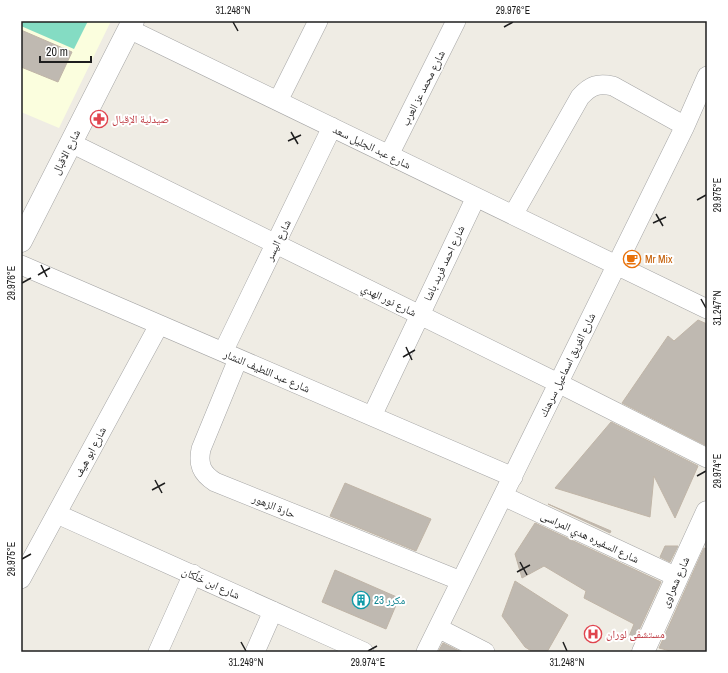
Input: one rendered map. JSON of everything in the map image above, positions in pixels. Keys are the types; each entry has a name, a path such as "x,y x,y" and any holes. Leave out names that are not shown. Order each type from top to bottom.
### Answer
{"street":[{"path":"278,101 318,21"},
{"name":"شارع محمد عز العرب","path":"389,155 456,21"},
{"name":"شارع عبد الجليل سعد","path":"131,25 278,101 707,309"},
{"name":"شارع الاقبال","path":"21,241 131,25"},
{"name":"شارع الفريق اسماعيل سرهنك","path":"426,652 685,126 707,76"},
{"path":"513,215 580,96 586,90 595,85 604,84 613,86 685,126"},
{"name":"شارع اليسر","path":"231,356 276,244 332,127"},
{"name":"شارع نور الهدي","path":"71,143 707,458"},
{"name":"شارع احمد فريد باشا","path":"372,416 476,197"},
{"name":"شارع عبد اللطيف النشار","path":"21,265 512,477"},
{"name":"شارع ابو هيف","path":"21,579 159,325"},
{"name":"حارة الزهور","path":"231,356 199,457 203,472 208,478 461,581"},
{"name":"شارع السفيره هدي المراسى","path":"503,496 677,578"},
{"name":"شارع شعراوى","path":"643,652 707,512"},
{"name":"شارع ابن خَلِّكان","path":"57,514 364,652"},
{"path":"158,652 193,574"},
{"path":"255,652 273,611"},
{"path":"438,628 486,652"}],"shaded area":[{"path":"21,21 111,21 59,128 21,112"}],"green space":[{"path":"21,21 88,21 74,49 21,26"}],"building":[{"path":"21,30 72,52 58,82 21,67"},
{"path":"698,320 707,324 707,446 622,403 668,336 674,341"},
{"path":"611,422 698,466 675,518 654,476 650,517 555,488"},
{"path":"345,483 431,519 416,551 330,516"},
{"path":"548,504 611,531 610,533"},
{"path":"535,523 661,582 634,641 628,639 634,624 584,598 586,591 544,566 522,578 515,554"},
{"path":"665,546 678,546 670,562 660,557"},
{"path":"704,548 707,549 707,652 674,652 659,648"},
{"name":"23 مكرر","path":"335,570 399,598 386,629 322,602"},
{"path":"515,581 568,615 547,652 533,652 525,647 502,616"},
{"path":"443,643 461,652 438,652"}],"place":[{"name":"صيدلية الإقبال","path":"99,119"},
{"name":"Mr Mix","path":"632,259"},
{"name":"23 مكرر","path":"361,600"},
{"name":"مستشفى لوران","path":"593,634"}]}
